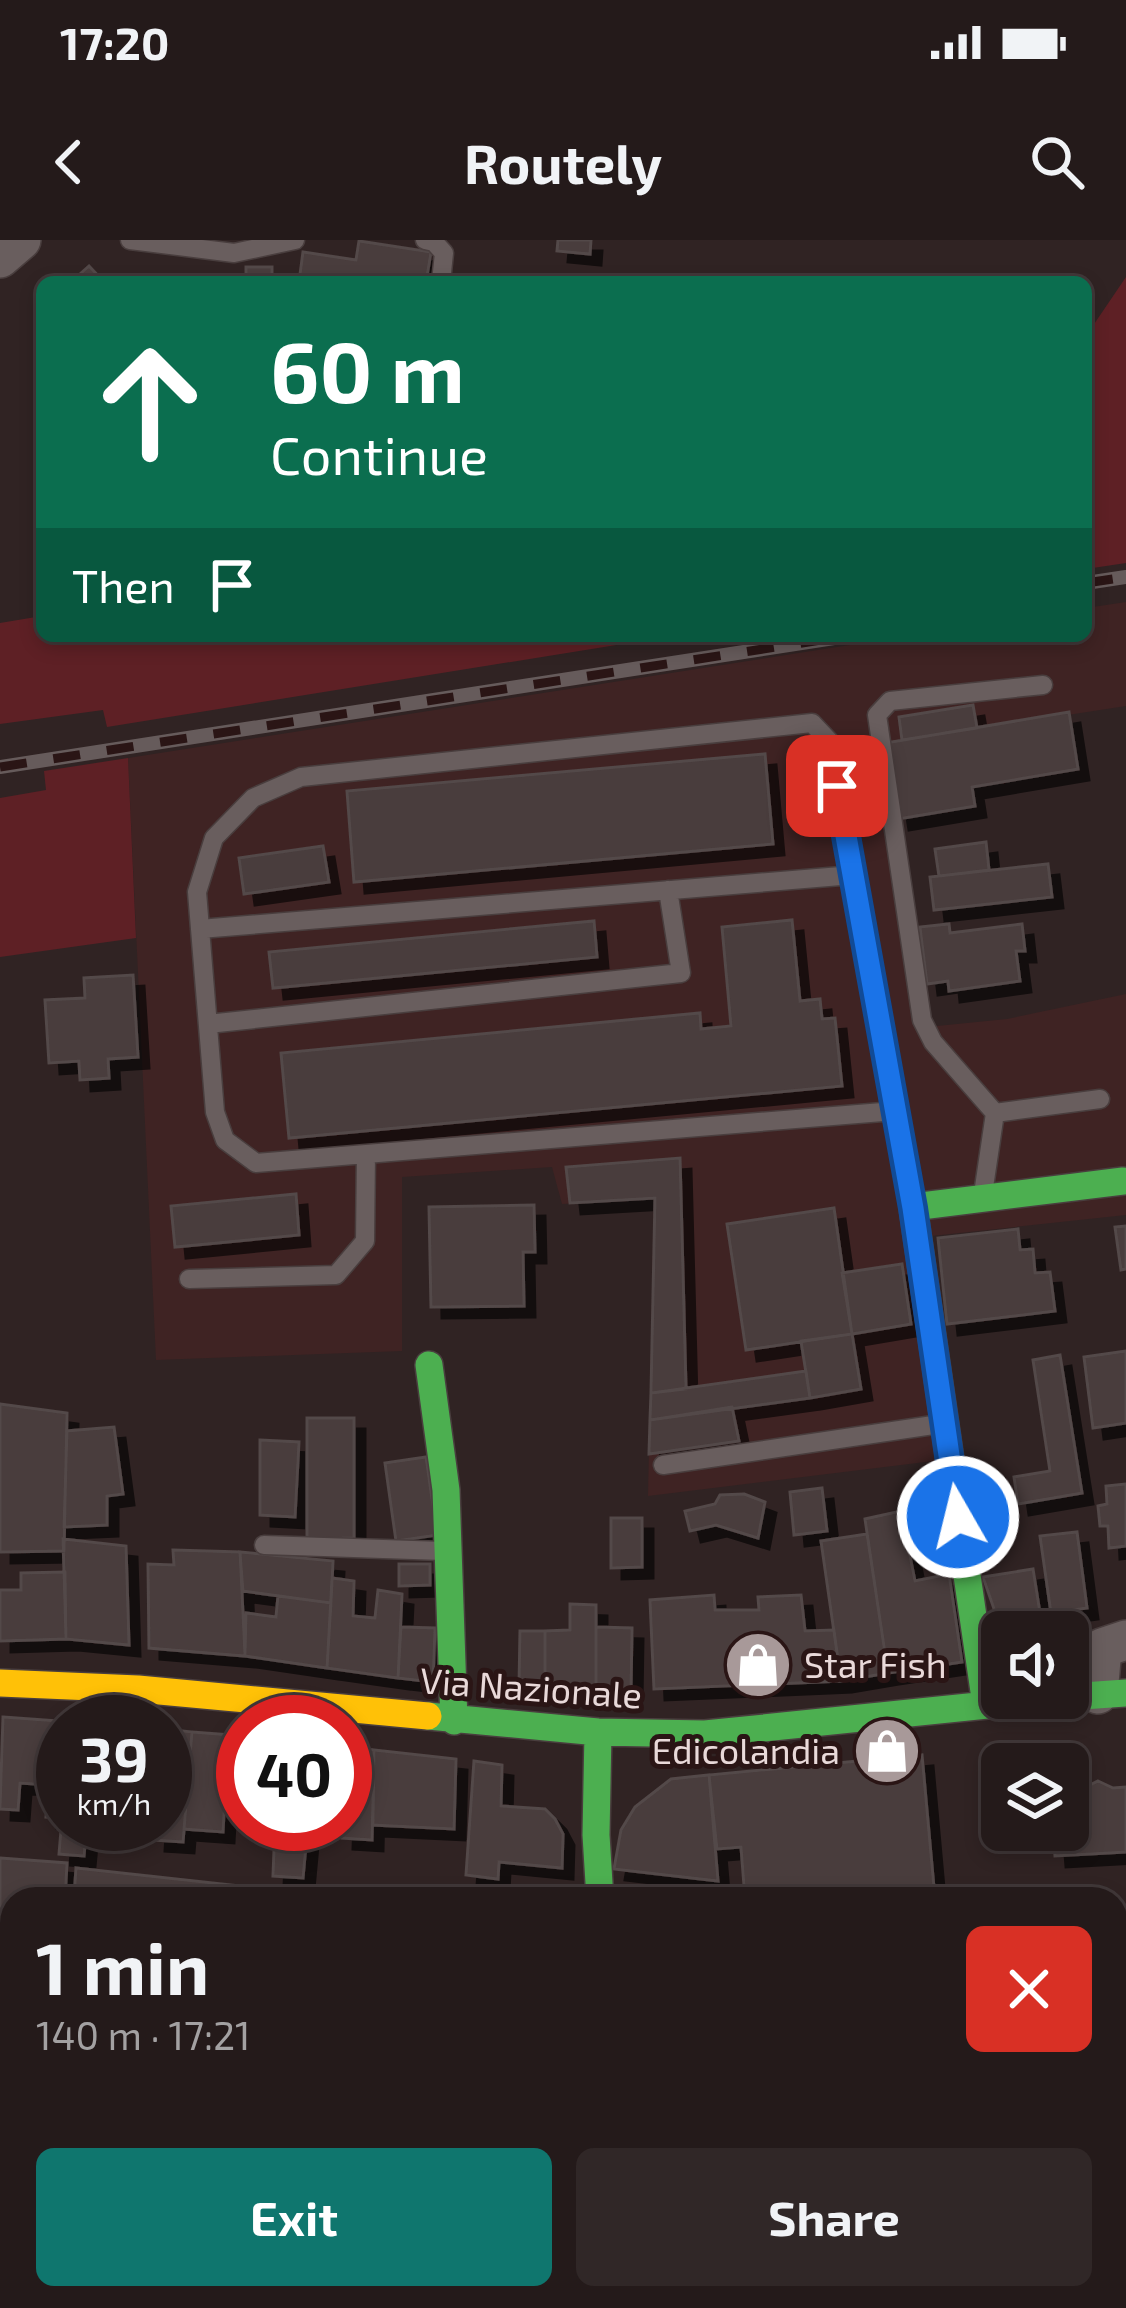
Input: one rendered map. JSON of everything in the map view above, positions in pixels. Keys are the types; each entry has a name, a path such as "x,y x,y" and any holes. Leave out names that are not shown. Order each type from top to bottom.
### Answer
{"street":[{"path":"0,258 20,240"},
{"path":"981,1672 913,1208 1124,1180"},
{"path":"429,1365 446,1490 454,1721"},
{"path":"1097,1695 1102,1648 1126,1640"},
{"name":"Via Nazionale","path":"0,1683 138,1689 598,1732 769,1730 981,1706"},
{"path":"598,1732 599,1887"}],"lane":[{"path":"130,240 234,253 295,240"},
{"path":"425,240 434,242 444,254 442,276"},
{"path":"982,1199 995,1114 933,1042 922,1021 877,715 890,701 1043,685"},
{"path":"895,1111 256,1163 225,1140 215,1112 197,892 214,838 254,798 301,777 812,723 829,741 913,1208"},
{"path":"200,928 853,875"},
{"path":"208,1024 681,973 668,890"},
{"path":"995,1114 1100,1099"},
{"path":"189,1279 335,1275 365,1240 366,1154"},
{"path":"663,1465 944,1424"},
{"path":"264,1545 448,1551"}],"shaded area":[{"path":"1126,277 1126,563 1092,568 1092,327"},
{"path":"1126,602 1126,706 887,743 927,1027 1007,1019 1126,994 1126,1215 931,1236 950,1459 648,1496 654,1199 562,1204 552,1167 402,1177 402,1351 156,1360 128,758 869,642 1092,642 1092,607"},
{"path":"36,617 36,642 635,642 107,727 103,710 0,724 0,623"},
{"path":"128,758 136,938 0,957 0,798 46,790 44,771"}],"building":[{"path":"558,240 591,240 590,254 557,251"},
{"path":"359,241 431,252 427,276 300,276 303,252 356,260"},
{"path":"89,266 98,276 78,276"},
{"path":"246,267 272,267 272,276 246,276"},
{"path":"973,705 977,728 902,740 899,717"},
{"path":"1069,712 1078,769 972,787 975,806 898,819 886,743"},
{"path":"765,754 773,844 354,882 347,791"},
{"path":"986,842 989,870 939,876 935,849"},
{"path":"323,846 329,882 244,894 239,858"},
{"path":"1048,864 1052,897 934,910 930,877"},
{"path":"792,920 800,1001 820,999 822,1019 835,1018 842,1086 289,1138 281,1053 700,1013 701,1029 731,1026 722,927"},
{"path":"594,921 597,957 273,988 269,952"},
{"path":"949,924 950,933 1022,924 1025,951 1016,951 1020,981 949,991 948,981 927,984 920,927"},
{"path":"133,975 138,1057 108,1059 109,1078 80,1080 79,1061 49,1063 45,1000 85,998 84,978"},
{"path":"680,1158 686,1389 651,1393 655,1198 570,1203 566,1167"},
{"path":"296,1194 299,1235 175,1247 171,1206"},
{"path":"534,1205 535,1252 523,1252 524,1306 431,1307 429,1207"},
{"path":"834,1208 852,1334 746,1350 727,1224"},
{"path":"1126,1226 1126,1269 1121,1270 1115,1227"},
{"path":"1018,1229 1020,1250 1033,1249 1035,1273 1050,1272 1055,1311 947,1324 938,1238"},
{"path":"902,1264 911,1324 852,1334 842,1273"},
{"path":"852,1334 861,1389 810,1398 801,1341"},
{"path":"1126,1351 1126,1423 1093,1428 1084,1357"},
{"path":"1060,1355 1082,1493 1018,1504 1014,1477 1050,1471 1033,1360"},
{"path":"806,1371 810,1398 650,1420 651,1393"},
{"path":"0,1404 67,1413 64,1551 0,1552"},
{"path":"732,1407 739,1441 649,1454 650,1420"},
{"path":"307,1418 354,1418 354,1538 307,1539"},
{"path":"114,1427 123,1494 107,1496 107,1525 64,1527 67,1431"},
{"path":"260,1440 299,1442 295,1517 260,1515"},
{"path":"426,1457 437,1535 396,1541 385,1463"},
{"path":"1126,1484 1126,1546 1109,1548 1108,1526 1100,1526 1098,1506 1107,1504 1106,1486"},
{"path":"822,1488 827,1531 794,1535 790,1492"},
{"path":"744,1494 765,1502 758,1538 716,1525 690,1531 685,1511 715,1504 720,1495"},
{"path":"901,1511 915,1581 949,1574 962,1662 888,1673 865,1519"},
{"path":"611,1518 642,1518 642,1567 611,1568"},
{"path":"1077,1532 1087,1608 1051,1611 1040,1536"},
{"path":"867,1534 888,1673 841,1681 821,1541"},
{"path":"63,1539 126,1546 129,1645 66,1639"},
{"path":"173,1550 240,1552 245,1656 149,1648 148,1564 174,1565"},
{"path":"240,1552 333,1561 331,1603 243,1591"},
{"path":"399,1564 430,1564 430,1585 399,1586"},
{"path":"1033,1569 1040,1611 995,1611 983,1577"},
{"path":"65,1572 66,1639 0,1641 0,1590 21,1590 21,1573"},
{"path":"332,1578 354,1581 353,1616 375,1618 378,1590 402,1594 398,1678 327,1668"},
{"path":"714,1595 715,1610 759,1610 758,1597 801,1595 805,1631 834,1630 841,1681 654,1689 650,1600"},
{"path":"278,1596 331,1603 327,1668 245,1656 246,1613 276,1617"},
{"path":"570,1604 596,1605 596,1689 545,1687 545,1631 570,1630"},
{"path":"401,1627 435,1628 433,1682 398,1678"},
{"path":"596,1627 632,1628 631,1689 596,1689"},
{"path":"520,1631 545,1631 545,1687 519,1687"},
{"path":"3,1717 36,1719 36,1784 20,1783 18,1810 0,1809"},
{"path":"192,1732 216,1734 216,1831 192,1830"},
{"name":"Edicolandia","path":"906,1742 907,1756 868,1760 866,1746"},
{"path":"372,1750 374,1750 372,1840"},
{"path":"374,1750 456,1759 454,1829 373,1825"},
{"path":"922,1755 934,1887 744,1887 741,1847 717,1849 709,1775"},
{"path":"474,1761 502,1765 501,1806 545,1809 555,1819 563,1834 562,1868 499,1862 498,1879 466,1875"},
{"path":"709,1775 718,1881 614,1869 621,1830 635,1807 671,1779"},
{"path":"1098,1781 1113,1788 1126,1787 1126,1852 1055,1856 1055,1851 1089,1851 1089,1786"},
{"path":"59,1851 84,1851 84,1856"},
{"path":"274,1851 306,1851 303,1878 273,1876"},
{"path":"0,1858 67,1863 66,1887 0,1887"},
{"path":"76,1868 250,1887 75,1887"}],"railway":[{"path":"1092,582 1126,577"},
{"path":"0,767 808,642"}],"traffic: fast":[{"path":"981,1671 913,1207 1123,1181"},
{"path":"429,1365 446,1490 454,1721"},
{"path":"1089,1696 1126,1693"},
{"path":"428,1716 598,1732 705,1734 981,1706"},
{"path":"598,1732 599,1887"}],"traffic: slow":[{"path":"0,1683 138,1689 428,1716"}],"place":[{"name":"Star Fish","path":"758,1665"},
{"name":"Edicolandia","path":"887,1751"}],"route":[{"path":"837,786 913,1208 958,1517"}]}
